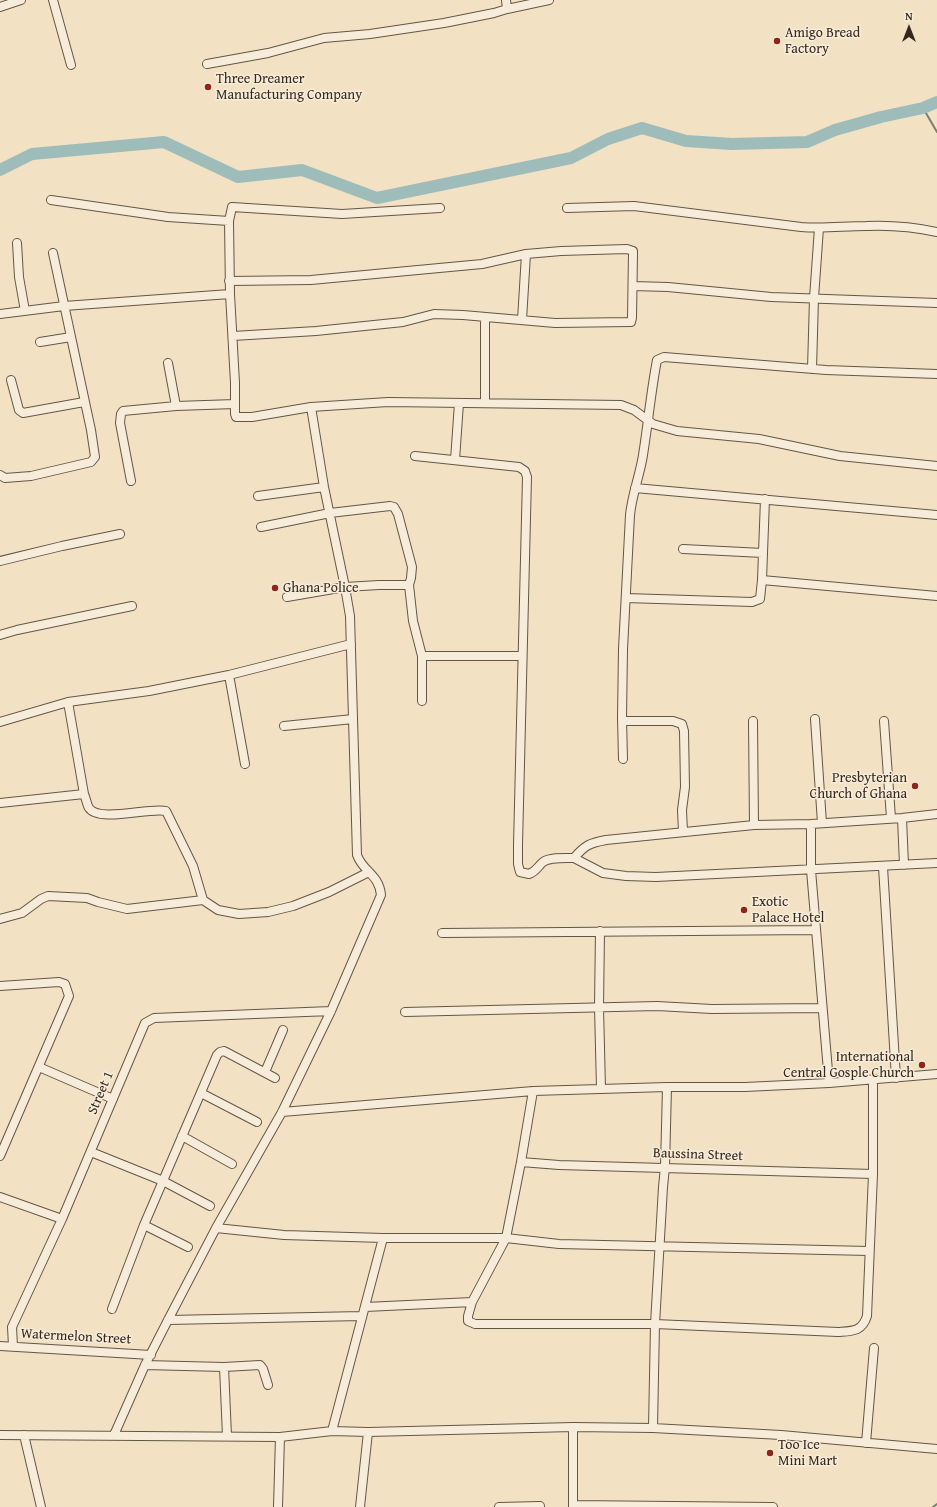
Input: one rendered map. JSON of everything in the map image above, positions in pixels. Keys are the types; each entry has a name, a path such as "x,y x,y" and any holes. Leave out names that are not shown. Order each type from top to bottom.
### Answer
{"street":[{"path":"0,7 21,0"},
{"path":"53,0 71,65"},
{"path":"506,0 507,9"},
{"path":"207,64 268,53 324,38 370,34 444,23 549,0"},
{"path":"51,200 168,217 229,221"},
{"path":"440,208 342,214 234,206 230,208 230,294 233,336 234,414 236,417 252,417 311,407 388,402 621,405 634,410 648,422 677,431 759,439 840,456 937,466"},
{"path":"567,208 634,206 778,225 820,228 877,226 916,228 937,232"},
{"path":"812,369 814,298 820,228"},
{"path":"17,243 19,277 25,311"},
{"path":"230,281 319,280 482,264 526,254 561,251 631,250 633,253 631,322 554,323 434,314 403,322 324,330 233,336"},
{"path":"0,475 5,478 31,476 91,462 95,457 91,430 53,253"},
{"path":"522,320 526,254"},
{"path":"633,286 668,287 770,297 937,303"},
{"path":"0,314 64,306 230,294"},
{"path":"485,317 485,403"},
{"path":"40,342 71,337"},
{"path":"623,759 623,656 630,515 632,497 640,473 657,360 664,357 812,369 878,373 937,374"},
{"path":"168,362 176,406"},
{"path":"11,380 19,410 23,413 84,402"},
{"path":"456,460 459,403"},
{"path":"131,480 120,423 121,414 126,410 176,406 235,404"},
{"path":"114,1435 145,1365 168,1320 216,1228 282,1112 331,1010 381,895 380,886 375,878 359,861 357,855 351,628 345,587 324,487 311,407"},
{"path":"415,456 519,467 525,471 527,477 518,864 520,872 528,874 536,871 543,862 557,858 574,858 603,873 626,876 656,877 883,867 937,863"},
{"path":"258,496 324,487"},
{"path":"635,488 937,515"},
{"path":"626,598 756,602 760,599 761,595 766,499"},
{"path":"261,527 330,513 390,506 397,510 412,567 411,578 408,585 413,621 422,656 422,701"},
{"path":"0,561 120,534"},
{"path":"683,549 763,553"},
{"path":"762,580 937,596"},
{"path":"287,597 345,587 408,585"},
{"path":"0,635 17,630 132,606"},
{"path":"0,722 68,702 149,691 229,675 351,644"},
{"path":"422,656 522,656"},
{"path":"229,675 245,764"},
{"path":"68,702 84,794 89,808 94,812 110,815 166,811 193,866 203,900 218,910 239,914 268,912 293,906 315,898 369,872"},
{"path":"284,726 353,719"},
{"path":"815,719 822,823"},
{"path":"753,720 754,825"},
{"path":"623,721 673,721 682,724 684,731 685,787 682,810 683,832"},
{"path":"884,721 890,818"},
{"path":"0,803 84,794"},
{"path":"574,858 582,848 593,842 754,825 811,824 902,818 937,814"},
{"path":"902,818 904,865"},
{"path":"811,824 811,870 815,930 829,1083"},
{"path":"883,867 896,1078"},
{"path":"0,919 22,913 41,899 48,896 87,898 127,909 203,900"},
{"path":"442,933 815,930"},
{"path":"600,931 599,1007 601,1089"},
{"path":"0,986 59,982 65,984 69,996 0,1156"},
{"path":"405,1012 657,1006 712,1009 822,1008"},
{"name":"Street 1","path":"14,1346 12,1327 62,1219 143,1026 154,1018 331,1010"},
{"path":"265,1072 283,1030"},
{"path":"112,1310 144,1225 217,1056 220,1052 224,1051 275,1078"},
{"path":"39,1068 113,1099"},
{"path":"282,1112 533,1091 666,1087 745,1087 829,1083 937,1074"},
{"path":"533,1091 506,1238 472,1302 468,1321 475,1324 655,1324 838,1332 862,1327 867,1316 873,1174 873,1080"},
{"path":"653,1428 655,1324 665,1167 666,1087"},
{"path":"201,1093 257,1122"},
{"path":"182,1136 232,1164"},
{"path":"91,1152 163,1181 210,1206"},
{"name":"Baussina Street","path":"521,1162 558,1165 873,1174"},
{"path":"0,1197 62,1219"},
{"path":"144,1225 188,1247"},
{"path":"216,1228 284,1235 383,1238 506,1238 559,1244 869,1251"},
{"path":"332,1431 383,1238"},
{"path":"365,1307 472,1302"},
{"path":"168,1320 362,1316"},
{"name":"Watermelon Street","path":"0,1346 151,1355"},
{"path":"866,1443 874,1348"},
{"path":"145,1365 224,1367 260,1365 263,1369 268,1385"},
{"path":"224,1367 228,1436"},
{"path":"573,1427 573,1506 772,1507"},
{"path":"0,1435 280,1437 332,1431 368,1432 573,1427 653,1428 781,1434 937,1449"},
{"path":"360,1507 368,1432"},
{"path":"24,1435 41,1507"},
{"path":"278,1507 280,1437"},
{"path":"498,1507 540,1506"}],"waterway":[{"path":"0,170 32,154 164,142 238,177 302,170 377,198 571,158 608,139 642,128 686,141 732,144 807,142 835,130 881,117 923,108 937,102"},
{"path":"923,108 937,132"},
{"path":"933,1507 937,1504"}],"place":[{"name":"Amigo Bread Factory","path":"777,41"},
{"name":"Three Dreamer Manufacturing Company","path":"208,87"},
{"name":"Ghana Police","path":"275,588"},
{"name":"Presbyterian Church of Ghana","path":"915,786"},
{"name":"Exotic Palace Hotel","path":"744,910"},
{"name":"International Central Gosple Church","path":"922,1065"},
{"name":"Too Ice Mini Mart","path":"770,1453"}]}
